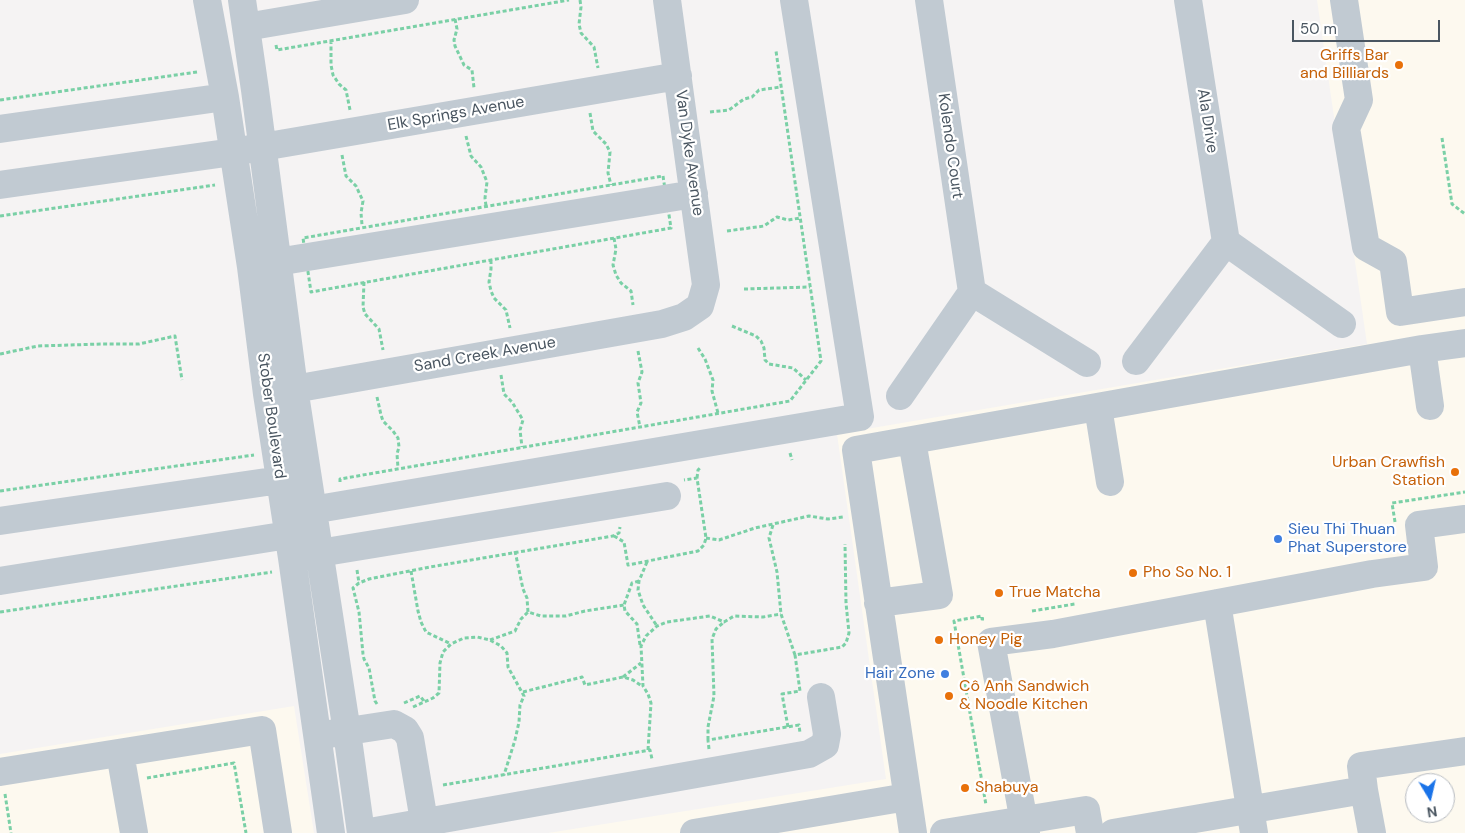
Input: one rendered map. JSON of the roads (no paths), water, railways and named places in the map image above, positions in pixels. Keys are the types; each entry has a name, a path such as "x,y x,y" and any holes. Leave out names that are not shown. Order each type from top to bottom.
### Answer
{"street":[{"name":"Stober Boulevard","path":"207,0 225,97 251,267 280,480 285,555 318,735 331,833"},
{"name":"Stober Boulevard","path":"242,0 294,388 363,833"},
{"path":"246,27 405,0"},
{"name":"Van Dyke Avenue","path":"667,0 706,285 700,306"},
{"path":"312,510 860,417 794,0"},
{"name":"Kolendo Court","path":"929,0 972,292"},
{"name":"Ala Drive","path":"1188,0 1226,242"},
{"path":"1344,0 1359,100 1346,128 1366,247 1393,262 1400,312 1465,302"},
{"name":"Elk Springs Avenue","path":"0,184 233,152 678,76"},
{"path":"0,129 225,97"},
{"path":"278,262 694,194"},
{"path":"1136,361 1226,242 1342,324"},
{"path":"900,396 972,292 1086,364"},
{"name":"Sand Creek Avenue","path":"267,394 662,324 684,317 700,306"},
{"path":"913,833 856,450 1422,349 1465,343"},
{"path":"1422,349 1430,406"},
{"path":"1098,407 1110,482"},
{"path":"878,603 939,595 912,441"},
{"path":"0,521 280,480"},
{"path":"0,581 237,544 285,555 319,552 667,496"},
{"path":"1025,826 991,642 1053,634 1372,574 1424,567 1419,525 1465,519"},
{"path":"1217,603 1252,821"},
{"path":"363,833 809,754 825,745 827,734 821,697"},
{"path":"318,735 394,724 405,730 410,738 424,821"},
{"path":"2,778 120,753 262,730 278,833"},
{"path":"1372,833 1361,766 1465,751"},
{"path":"120,753 134,833"},
{"path":"1113,833 1252,821 1364,790"},
{"path":"694,833 907,797"},
{"path":"944,833 1025,826 1086,810 1090,833"}],"place":[{"name":"Griffs Bar and Billiards","path":"1399,65"},
{"name":"Urban Crawfish Station","path":"1455,472"},
{"name":"Sieu Thi Thuan Phat Superstore","path":"1278,539"},
{"name":"Pho So No. 1","path":"1133,573"},
{"name":"True Matcha","path":"999,593"},
{"name":"Honey Pig","path":"939,640"},
{"name":"Hair Zone","path":"945,674"},
{"name":"Cô Anh Sandwich & Noodle Kitchen","path":"949,696"},
{"name":"Shabuya","path":"965,788"}]}
